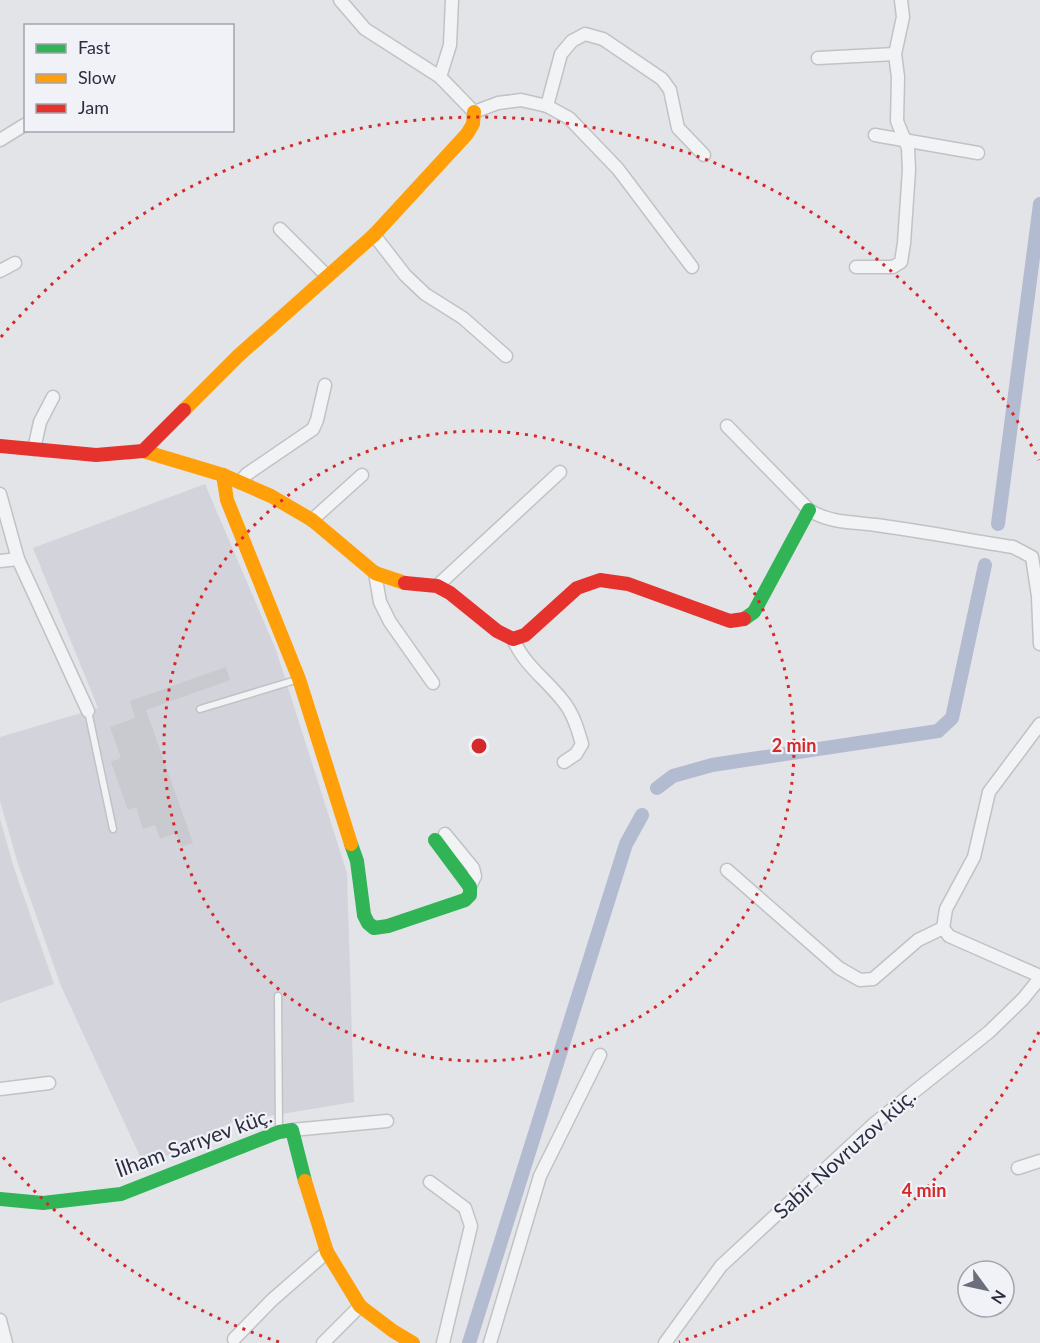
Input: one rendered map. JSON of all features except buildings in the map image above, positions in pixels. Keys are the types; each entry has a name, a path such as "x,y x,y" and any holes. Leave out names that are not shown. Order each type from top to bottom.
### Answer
{"street":[{"path":"143,451 238,356 374,235 467,134 473,124 474,112 440,77 365,29 346,10 340,0"},
{"path":"440,77 450,45 452,0"},
{"path":"856,267 893,267 900,262 904,243 909,170 908,148 897,121 898,77 895,54 903,17 901,0"},
{"path":"547,106 561,54 572,41 585,34 603,39 662,79 670,90 678,128 704,155"},
{"path":"818,58 895,54"},
{"path":"474,112 498,103 520,100 547,106 569,118 618,169 692,267"},
{"path":"0,140 24,125"},
{"path":"875,135 978,153"},
{"path":"280,229 327,276"},
{"path":"374,235 405,275 425,294 463,318 506,356"},
{"path":"0,271 15,263"},
{"path":"240,482 247,474 313,429 325,385"},
{"path":"34,449 40,422 53,397"},
{"path":"727,426 809,510 818,516 834,521 875,525 1013,547 1032,557 1038,596 1040,644"},
{"path":"0,446 96,455 143,451 223,475 271,496 312,520 375,573 407,584 437,586 450,593 496,631 513,639 519,653 527,663 565,702 578,729 582,744 576,754 564,762"},
{"path":"437,586 560,472"},
{"path":"223,475 226,500 299,679 357,861 364,915 375,928 388,926 465,900 470,895 470,887 440,837"},
{"path":"312,520 362,475"},
{"path":"0,494 18,559 88,711"},
{"path":"513,639 525,635 577,588 600,580 628,584 730,621 743,620 754,612 809,510"},
{"path":"0,561 18,559"},
{"path":"375,573 380,602 390,622 433,683"},
{"path":"727,870 839,968 860,980 873,979 918,939 943,928 946,909 974,857 989,792 1040,724"},
{"name":"Sabir Novruzov küç.","path":"665,1343 721,1266 875,1123 989,1032 1023,999 1040,977 949,936 943,928"},
{"path":"490,1343 540,1176 600,1055"},
{"path":"0,1089 49,1083"},
{"path":"285,1131 387,1121"},
{"name":"İlham Sarıyev küç.","path":"0,1199 43,1203 121,1194 285,1131 298,1159 327,1252 360,1306 413,1343"},
{"path":"1018,1168 1040,1161"},
{"path":"430,1182 465,1208 471,1226 443,1343"},
{"path":"234,1339 272,1300 327,1252"},
{"path":"323,1343 360,1306"},
{"path":"0,1320 6,1343"}],"lane":[{"path":"201,709 299,679"},
{"path":"88,711 114,829"},
{"path":"278,996 285,1131"}],"shaded area":[{"path":"205,484 276,650 347,873 354,1102 232,1122 145,1167 61,986 18,864 0,801 0,737 98,708 33,548"},
{"path":"0,819 13,865 54,984 0,1003"}],"waterway":[{"path":"998,524 1040,204"},
{"path":"657,788 673,776 712,765 938,731 952,718 985,565"},
{"path":"469,1343 626,844 642,815"}],"traffic: fast":[{"path":"744,619 754,612 809,510"},
{"path":"351,844 357,861 364,915 374,928 388,926 465,900 470,895 470,887 435,840"},
{"path":"0,1199 43,1203 121,1194 279,1132 292,1130 305,1181"}],"traffic: slow":[{"path":"184,410 238,356 374,235 467,134 473,124 474,112"},
{"path":"143,451 223,475 271,496 312,520 375,573 405,583"},
{"path":"223,475 227,500 299,679 351,844"},
{"path":"305,1181 327,1252 360,1306 413,1343"}],"traffic: jam":[{"path":"0,446 96,455 143,451 184,410"},
{"path":"405,583 437,586 450,593 497,631 513,639 525,635 577,588 600,580 628,584 730,621 744,619"}]}
